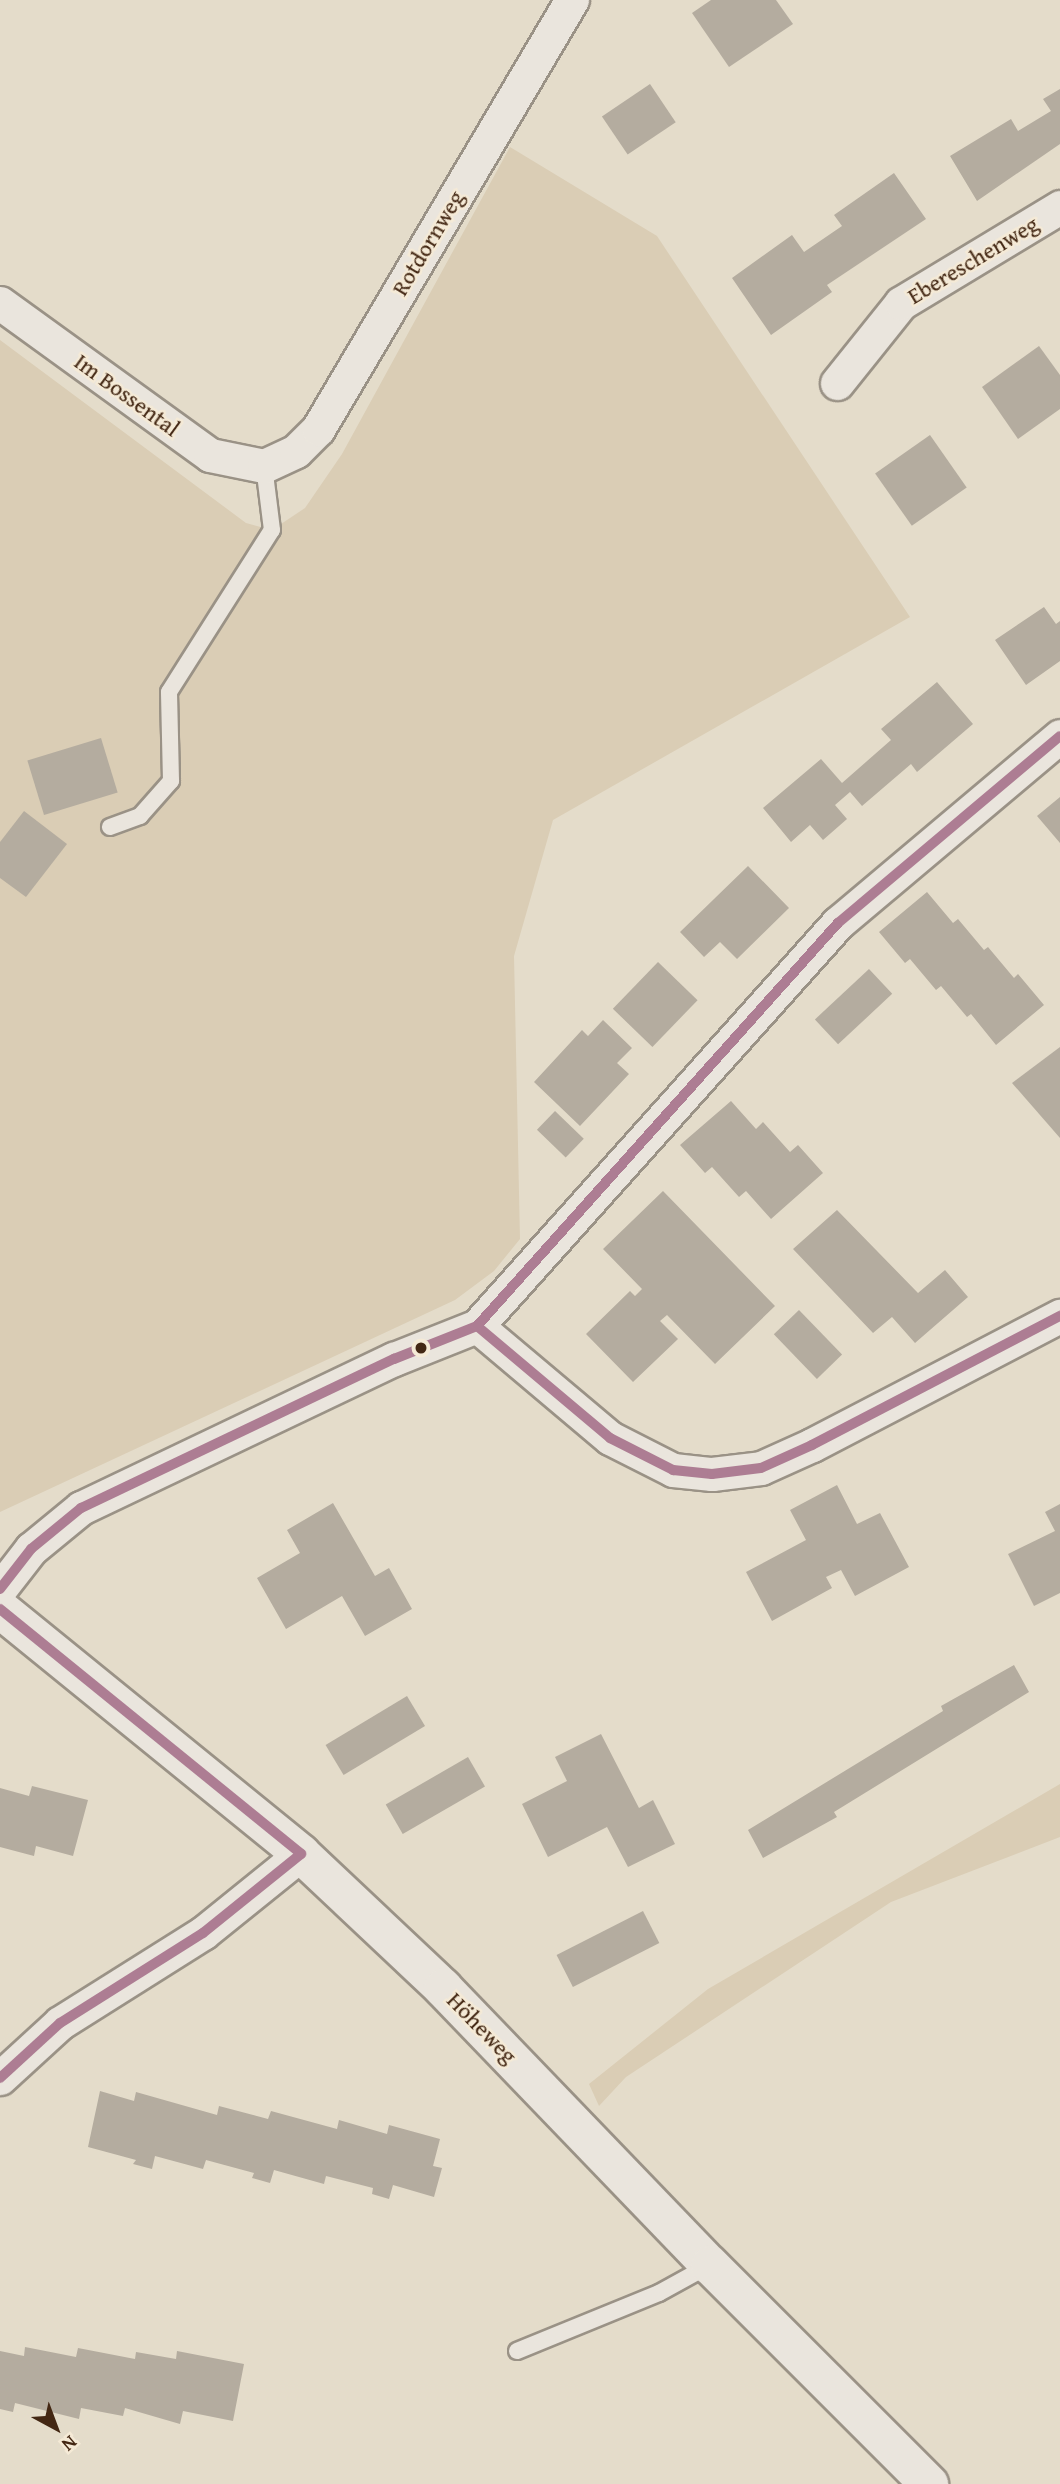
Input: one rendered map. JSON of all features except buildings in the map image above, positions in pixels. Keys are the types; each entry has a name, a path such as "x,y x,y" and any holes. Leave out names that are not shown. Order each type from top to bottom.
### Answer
{"street":[{"name":"Rotdornweg","path":"264,466 296,451 318,429 572,0"},
{"name":"Ebereschenweg","path":"837,383 901,303 1060,207"},
{"name":"Im Bossental","path":"0,303 210,455 264,466"},
{"path":"0,1589 32,1549 81,1508 394,1359 477,1326 838,923 1060,736"},
{"path":"477,1326 611,1438 673,1470 712,1474 761,1468 812,1445 1060,1316"},
{"name":"Höheweg","path":"0,1609 300,1854 443,1988 710,2265 929,2484"},
{"path":"0,2078 60,2024 203,1933 300,1854"}],"lane":[{"path":"110,827 140,816 171,781 169,692 272,530 264,466"},
{"path":"517,2351 659,2293 710,2265"}],"shaded area":[{"path":"510,147 657,236 910,617 553,820 514,956 520,1239 494,1271 455,1300 0,1512 0,340 246,523 272,530 305,508 342,454"},
{"path":"1060,1784 1060,1837 891,1902 626,2077 599,2106 589,2084 708,1989"}],"transit line":[{"path":"0,1589 31,1549 81,1508 394,1359 477,1326 838,923 1060,736"},
{"path":"477,1326 610,1438 673,1470 712,1474 761,1468 812,1445 1060,1316"},
{"path":"0,1609 301,1854"},
{"path":"0,2078 60,2023 203,1933 301,1854"}]}
